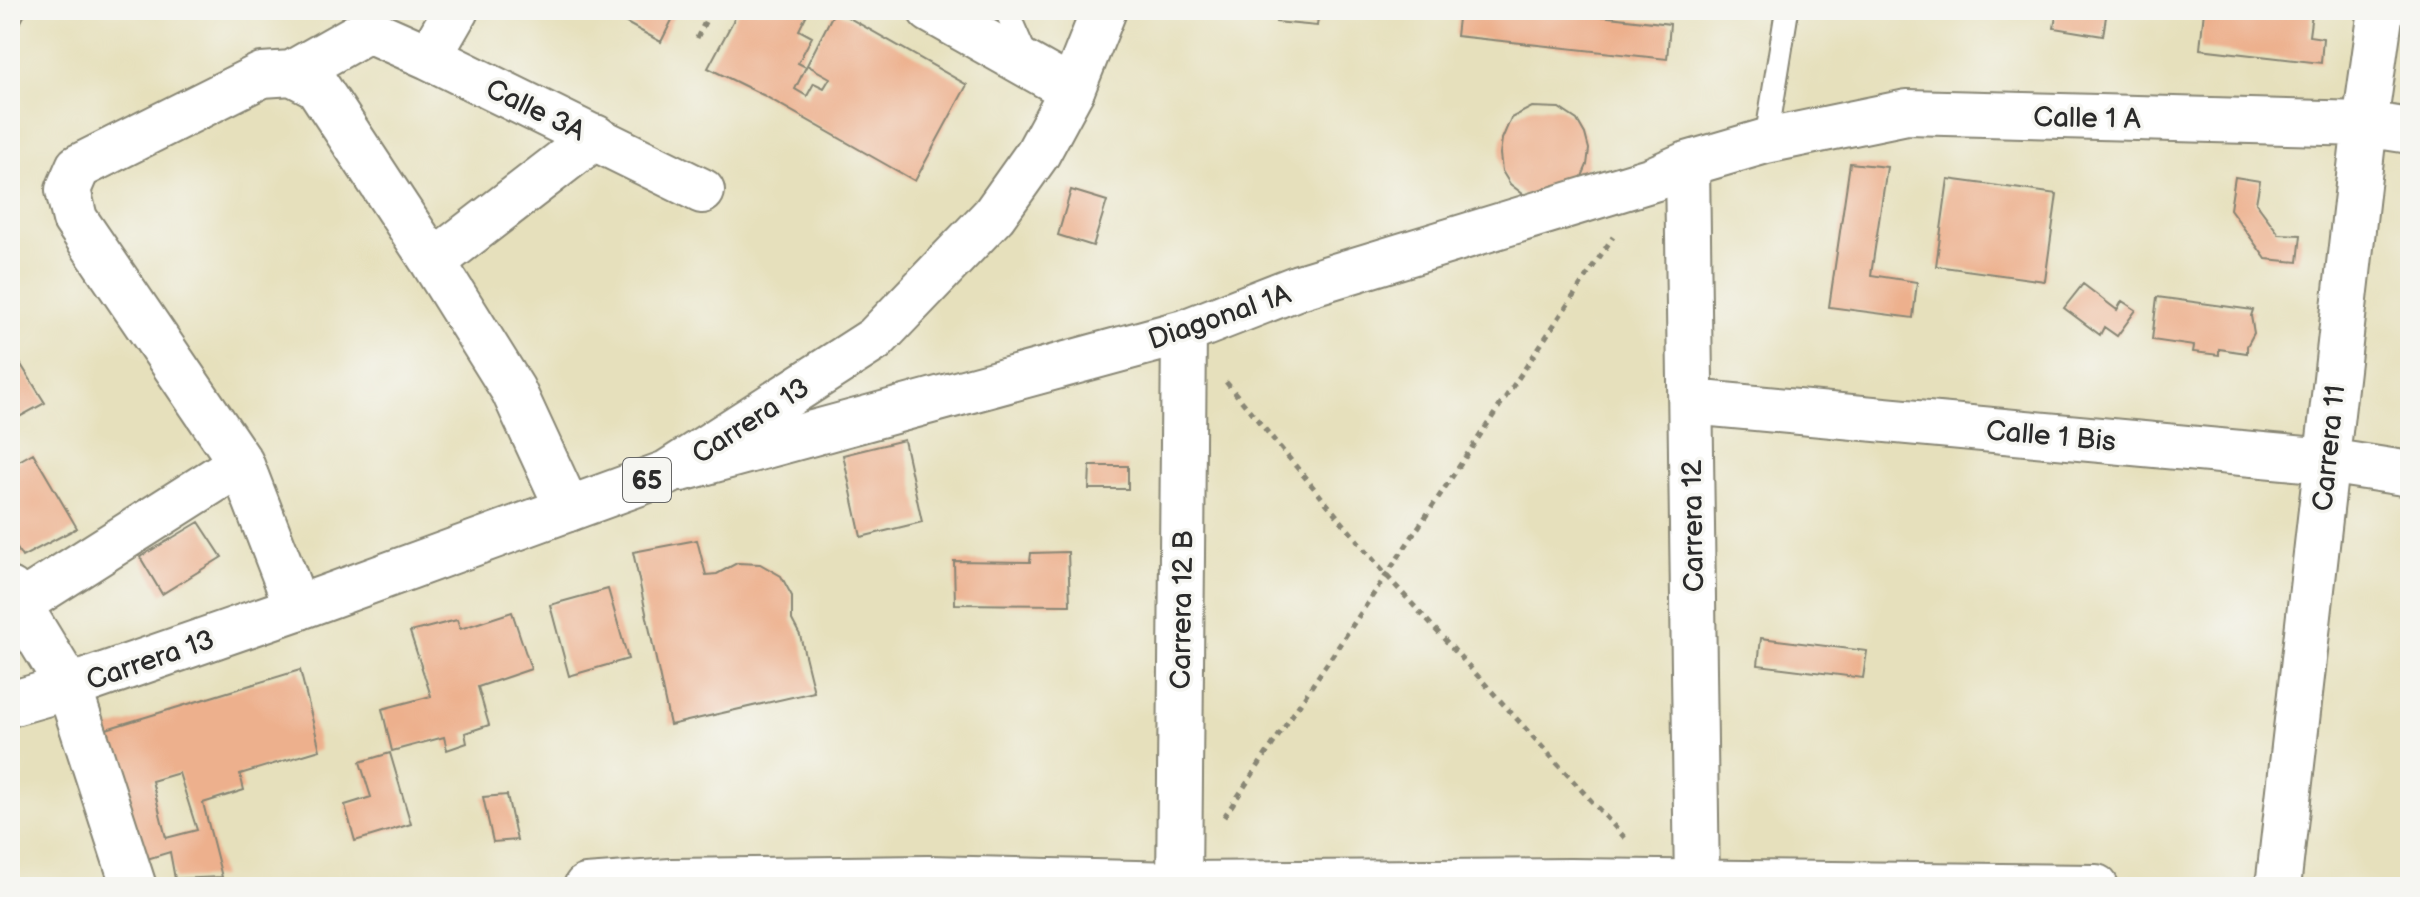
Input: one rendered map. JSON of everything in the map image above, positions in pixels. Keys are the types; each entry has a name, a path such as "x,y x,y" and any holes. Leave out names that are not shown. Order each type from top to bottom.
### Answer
{"street":[{"path":"429,57 456,10"},
{"path":"930,10 1072,90"},
{"name":"Carrera 13","path":"10,704 69,687 297,608 667,473 875,339 994,215 1038,153 1072,90 1097,34 1104,10"},
{"name":"Carrera 11","path":"2278,887 2365,124 2381,10"},
{"name":"Calle 3A","path":"292,73 368,30 702,191"},
{"path":"297,608 241,463 75,219 68,190 78,167 262,75 292,73 317,86 513,390 568,509"},
{"name":"Calle 1 A","path":"1766,141 1907,112 2365,124 2410,131"},
{"path":"433,262 595,137"},
{"name":"Diagonal 1A","path":"667,473 1184,332 1299,287 1653,179 1687,164 1766,141"},
{"name":"Carrera 12","path":"1687,164 1691,402 1687,884"},
{"name":"Carrera 12 B","path":"1179,885 1184,332"},
{"name":"Calle 1 Bis","path":"1691,402 2327,461 2410,474"},
{"path":"134,887 69,687 13,602 241,463"},
{"path":"586,887 928,882 1179,885 1554,881 2096,887"}],"lane":[{"path":"1006,10 1030,64"},
{"path":"1766,141 1787,10"}],"path":[{"path":"697,38 711,10"},
{"path":"1222,819 1617,232"},
{"path":"1224,381 1386,575 1687,884"}],"building":[{"path":"10,10 27,10 21,22 10,16"},
{"path":"626,10 677,10 661,42 621,20"},
{"path":"739,10 809,10 799,30 812,37 798,63 806,67 795,89 807,96 814,83 824,88 830,78 807,65 835,10 967,85 915,181 763,95 708,68"},
{"path":"1277,10 1319,10 1317,26 1276,22"},
{"path":"1459,10 1547,10 1670,24 1667,59 1456,36"},
{"path":"2057,10 2107,10 2103,36 2054,28"},
{"path":"2204,10 2327,10 2326,15 2312,13 2309,36 2323,38 2321,63 2200,49"},
{"path":"1532,107 1559,108 1577,120 1589,149 1581,179 1541,200 1523,194 1510,184 1502,171 1500,154 1502,139 1511,118"},
{"path":"1850,163 1887,167 1871,275 1917,282 1913,318 1829,307"},
{"path":"2235,177 2260,181 2256,203 2279,234 2301,235 2298,262 2266,259 2230,209"},
{"path":"1948,179 2057,194 2045,281 1936,266"},
{"path":"1071,190 1107,201 1093,246 1058,235"},
{"path":"2083,284 2117,310 2122,301 2136,310 2117,336 2104,327 2100,335 2064,308"},
{"path":"2157,297 2253,310 2254,333 2247,353 2219,349 2219,355 2193,352 2194,346 2152,340"},
{"path":"10,347 45,403 10,422"},
{"path":"904,440 922,522 861,537 843,455"},
{"path":"33,453 77,528 22,557 11,538 16,536 10,526 10,466"},
{"path":"1090,466 1128,466 1128,489 1089,489"},
{"path":"199,522 222,557 162,594 140,557"},
{"path":"697,540 706,575 717,574 737,563 760,564 781,576 792,596 792,620 800,635 814,692 670,725 633,552"},
{"path":"1068,552 1070,605 955,604 954,561 1030,562 1031,553"},
{"path":"608,589 628,659 569,676 550,605"},
{"path":"512,612 531,669 478,687 489,725 465,733 467,743 447,750 444,737 392,751 382,709 431,696 410,632 457,620 460,629"},
{"path":"1761,638 1867,651 1863,678 1758,665"},
{"path":"300,670 320,750 240,774 244,790 203,803 222,877 175,879 170,852 137,862 103,730","holes":["179,773 197,830 166,838 152,781"]},
{"path":"390,753 411,824 355,841 345,805 371,797 360,762"},
{"path":"507,795 517,840 493,842 483,797"}]}
